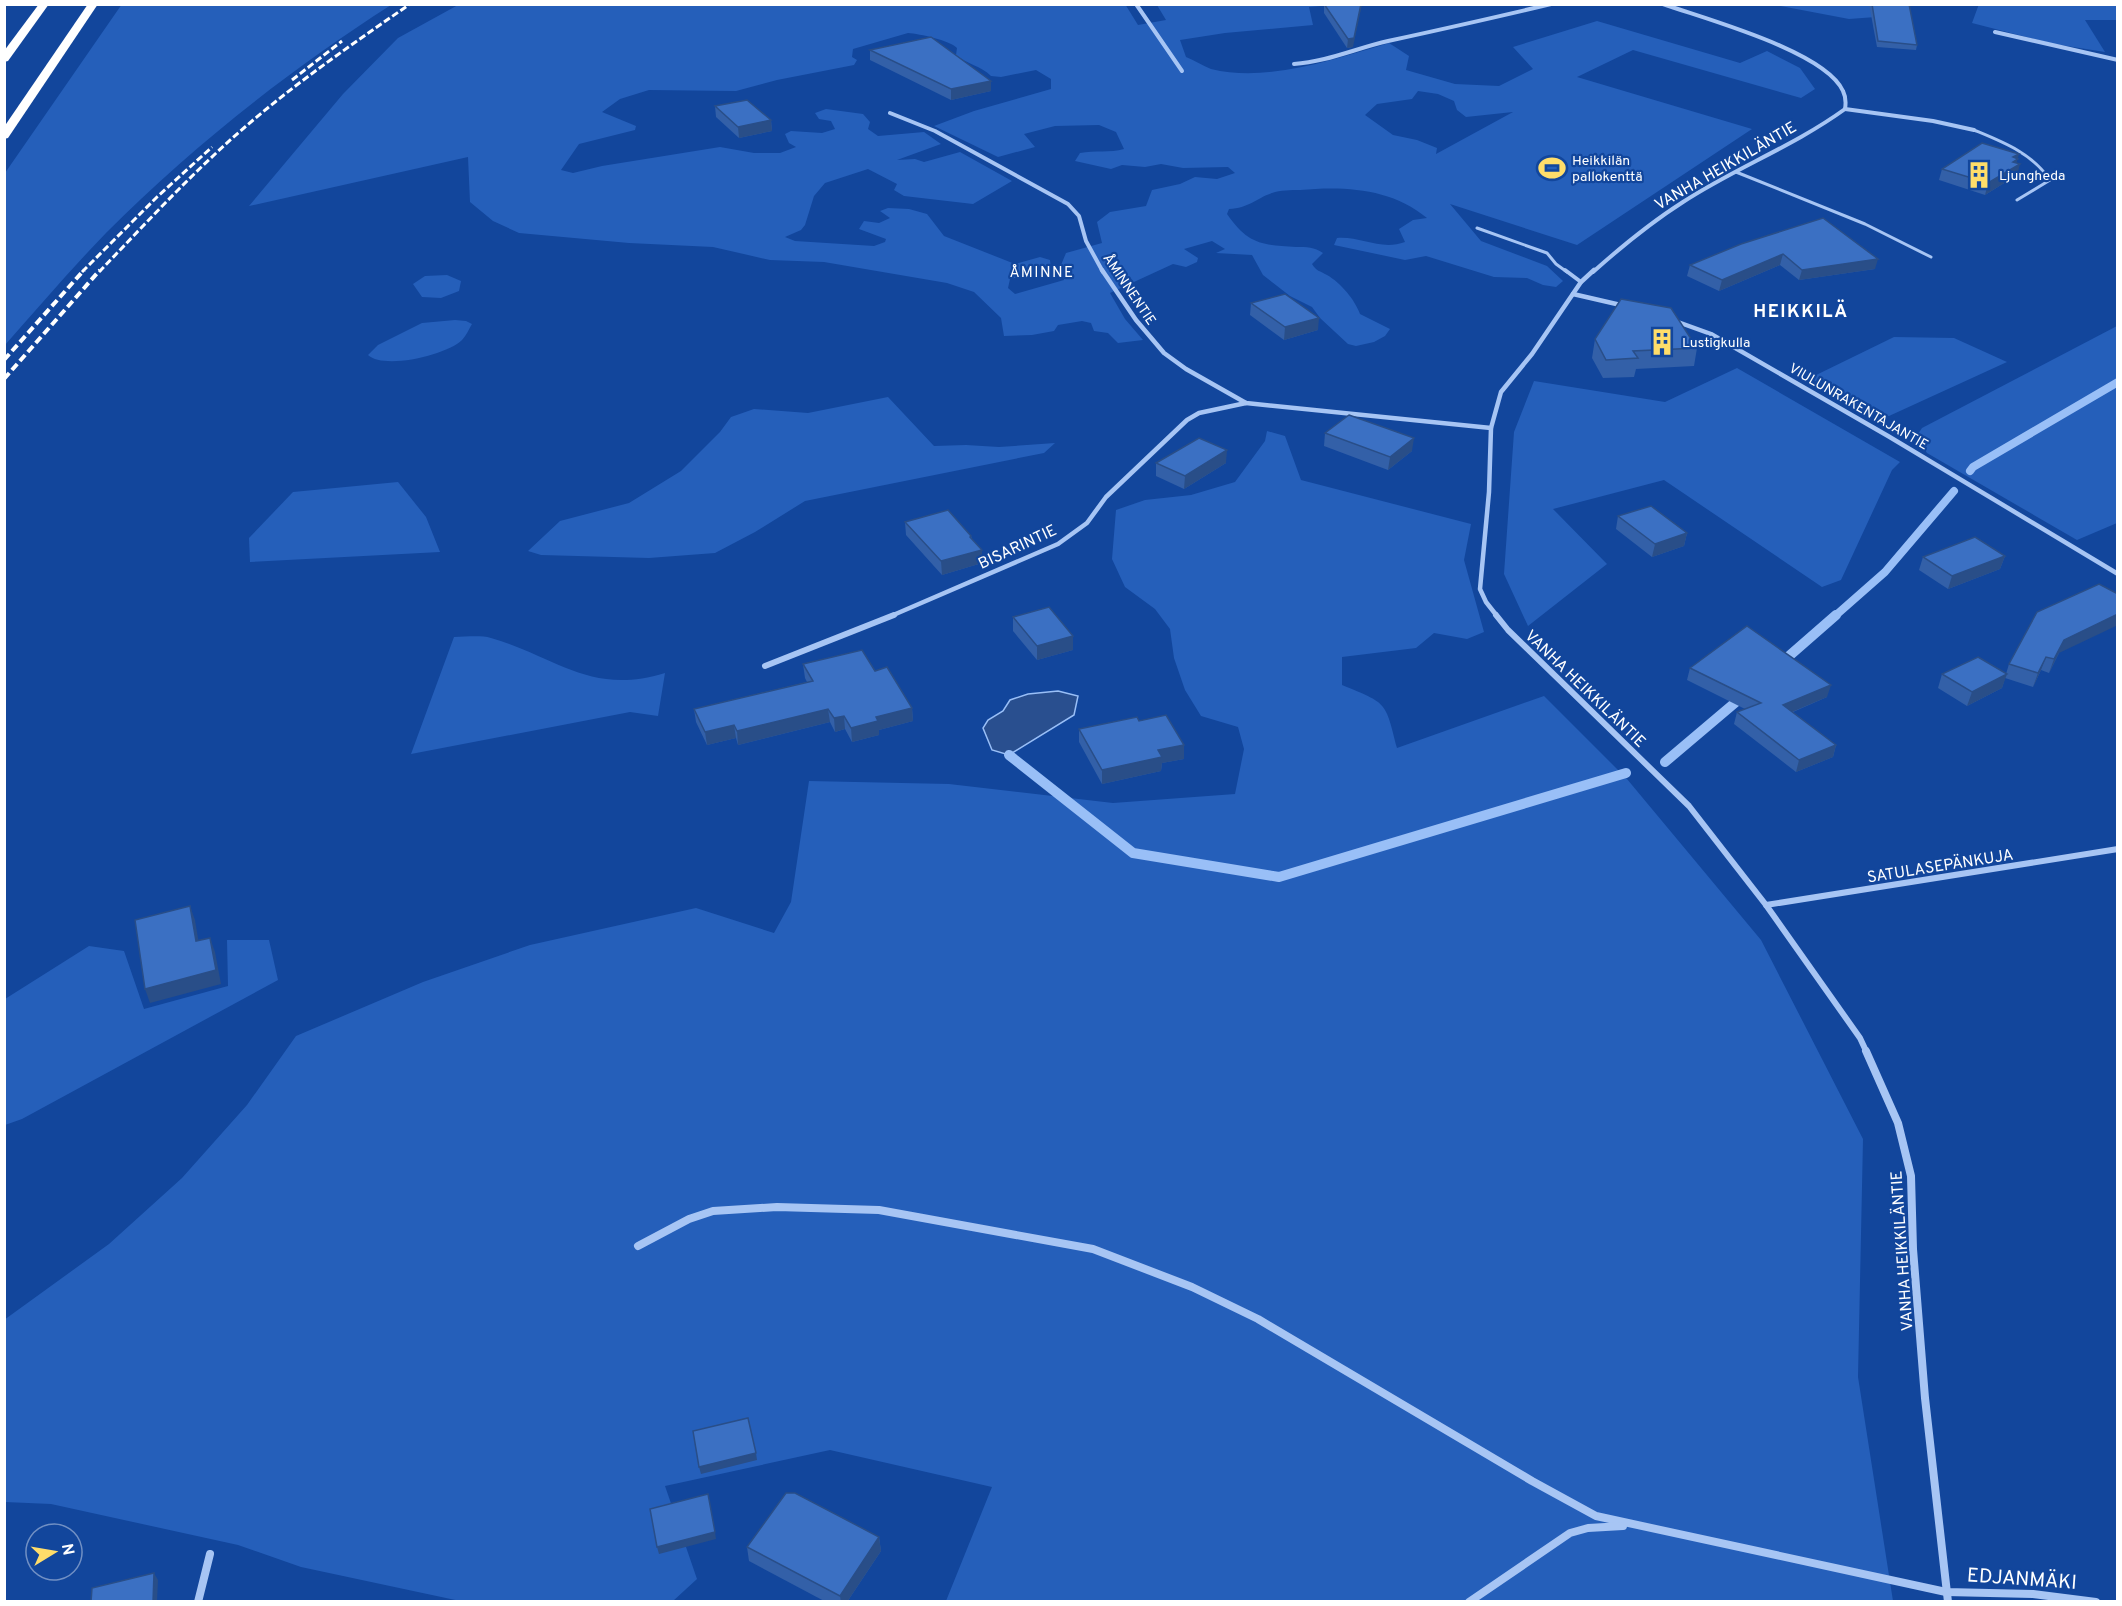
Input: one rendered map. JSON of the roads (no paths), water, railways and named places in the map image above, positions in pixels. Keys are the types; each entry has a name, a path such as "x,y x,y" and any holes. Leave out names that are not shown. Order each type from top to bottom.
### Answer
{"highway":[{"path":"4,59 44,4"},
{"path":"4,136 93,4"}],"street":[{"path":"1136,4 1182,71"},
{"path":"1294,64 1308,63 1388,41 1434,33 1551,4"},
{"path":"1663,4 1764,41 1810,61 1832,76 1840,86 1844,92 1845,109 1933,121 1974,130"},
{"path":"1995,32 2118,60"},
{"name":"VANHA HEIKKILÄNTIE","path":"1845,109 1819,128 1684,201 1636,234 1581,282 1532,354 1501,392 1491,428 1489,492 1480,588 1486,602 1527,650 1689,806 1766,905 1860,1038 1881,1082 1906,1149 1911,1176 1913,1249 1925,1398 1947,1597"},
{"name":"ÅMINNENTIE","path":"890,113 935,131 1068,204 1083,221 1087,245 1122,303 1156,346 1185,369 1237,395 1246,404"},
{"path":"1573,294 1634,309"},
{"name":"VIULUNRAKENTAJANTIE","path":"1668,319 1711,334 1888,436 2118,574"},
{"path":"1246,404 1322,409 1491,428"},
{"name":"BISARINTIE","path":"765,666 886,618 1058,544 1087,523 1106,497 1186,420 1209,410 1246,404"},
{"name":"SATULASEPÄNKUJA","path":"1766,905 2118,849"},
{"path":"638,1246 689,1219 713,1211 777,1207 879,1210 1093,1249 1192,1287 1258,1319 1532,1481 1596,1516 1630,1526"},
{"path":"1470,1602 1570,1533 1588,1527 1630,1526"},
{"name":"EDJANMÄKI","path":"1630,1526 1947,1597 2033,1594 2096,1602"},
{"path":"198,1602 210,1554"}],"lane":[{"path":"1974,130 2003,142 2038,163 2050,180 2017,200"},
{"path":"1736,172 1865,224 1931,257"},
{"path":"1477,228 1547,254 1556,264 1581,282"}],"waterway":[{"path":"1970,471 1973,467 2118,382"},
{"path":"1835,616 1885,572 1954,491"},
{"path":"1780,664 1836,615"},
{"path":"1665,762 1743,696"},
{"path":"1009,755 1133,853 1279,877 1626,773"}],"railway":[{"path":"99,272 188,180 245,127 305,79 410,4"},
{"path":"292,80 342,41"},
{"path":"84,270 157,197 212,147"},
{"path":"4,360 84,270"},
{"path":"4,379 100,270"}],"place":[{"name":"Heikkilän pallokenttä","path":"1552,168"},
{"name":"Ljungheda","path":"1979,175"},
{"name":"Lustigkulla","path":"1662,342"}],"district":[{"name":"ÅMINNE","path":"1042,272"},
{"name":"HEIKKILÄ","path":"1801,311"}]}
